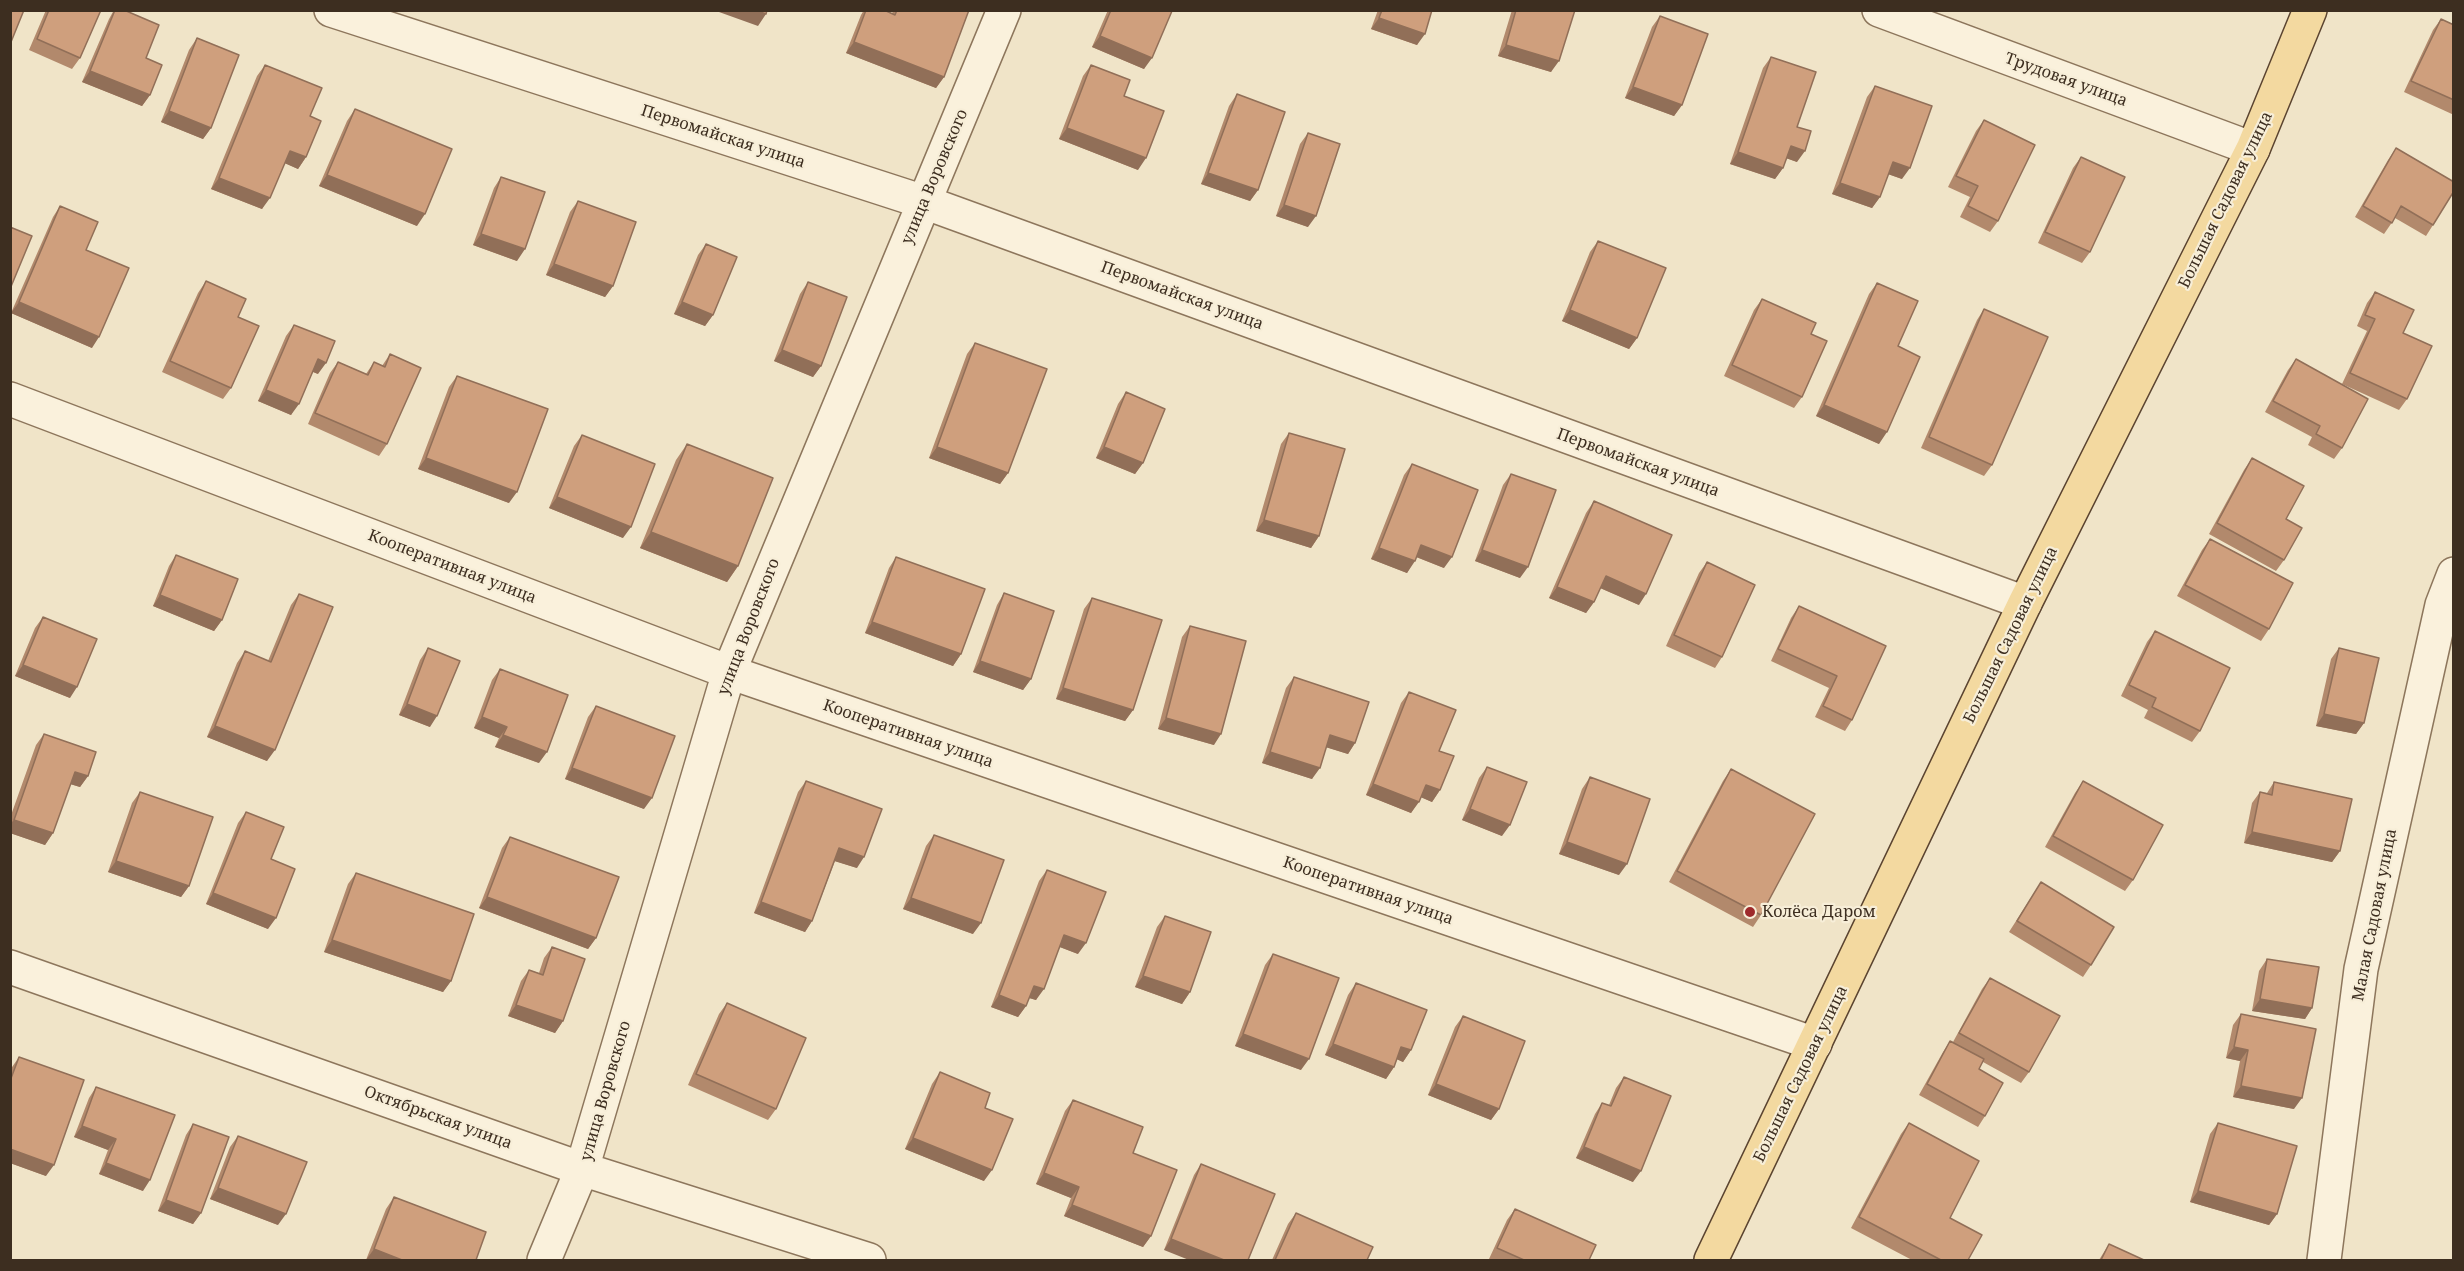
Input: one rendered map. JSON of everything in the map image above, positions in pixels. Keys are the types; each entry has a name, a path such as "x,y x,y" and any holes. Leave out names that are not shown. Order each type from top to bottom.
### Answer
{"main road":[{"name":"Большая Садовая улица","path":"1714,1260 2025,603 2253,149 2310,10"}],"street":[{"name":"Первомайская улица","path":"331,10 924,202 2025,603"},
{"name":"улица Воровского","path":"544,1260 582,1169 729,672 1004,10"},
{"name":"Трудовая улица","path":"1879,10 2253,149"},
{"name":"Кооперативная улица","path":"10,399 729,672 1815,1044"},
{"name":"Малая Садовая улица","path":"2324,1260 2361,969 2442,605 2454,574"},
{"name":"Октябрьская улица","path":"10,967 582,1169 870,1260"}],"building":[{"path":"10,10 24,10 11,42 10,42"},
{"path":"49,10 101,10 80,58 37,39"},
{"path":"115,10 124,10 159,25 146,58 162,65 150,95 90,71"},
{"path":"755,10 767,10 766,14"},
{"path":"866,10 884,10 895,15 897,10 969,10 944,77 854,42"},
{"path":"1111,10 1172,11 1152,58 1100,36"},
{"path":"1382,10 1432,10 1425,34 1379,18"},
{"path":"1516,10 1575,10 1559,61 1506,45"},
{"path":"1660,16 1708,34 1682,105 1633,87"},
{"path":"2441,19 2454,25 2454,100 2411,81"},
{"path":"197,38 239,55 211,128 169,111"},
{"path":"1771,57 1816,72 1797,127 1811,131 1805,151 1791,146 1783,168 1738,152"},
{"path":"265,65 322,88 310,116 321,121 306,157 290,151 270,198 219,178"},
{"path":"1091,65 1130,80 1124,96 1164,111 1146,158 1067,128"},
{"path":"1875,86 1932,106 1910,168 1893,162 1880,197 1840,183"},
{"path":"1237,94 1285,112 1258,190 1208,173"},
{"path":"355,109 452,149 425,214 327,175"},
{"path":"1984,120 2035,145 1998,221 1968,206 1978,186 1956,176"},
{"path":"1308,133 1340,144 1316,216 1284,205"},
{"path":"2396,148 2454,182 2454,191 2433,225 2401,206 2392,223 2363,206"},
{"path":"2081,157 2125,177 2090,252 2045,232"},
{"path":"501,177 545,192 525,249 481,234"},
{"path":"578,201 636,222 613,286 554,264"},
{"path":"60,206 98,222 86,250 129,268 99,337 19,302"},
{"path":"10,227 32,236 10,289"},
{"path":"1598,241 1666,268 1637,338 1570,310"},
{"path":"706,244 737,257 713,315 682,302"},
{"path":"206,281 246,299 238,317 259,326 231,388 170,361"},
{"path":"808,282 847,297 821,366 782,350"},
{"path":"1877,283 1918,301 1898,346 1920,357 1887,432 1824,405"},
{"path":"2375,292 2414,310 2403,333 2432,346 2407,399 2350,373 2375,319 2365,315"},
{"path":"1762,299 1816,323 1811,334 1827,341 1802,397 1732,365"},
{"path":"1984,309 2048,337 1992,465 1929,437"},
{"path":"294,325 335,341 326,363 318,359 299,404 266,390"},
{"path":"975,343 1047,369 1008,473 937,447"},
{"path":"390,354 421,368 387,444 315,413 338,362 368,375 374,362 385,367"},
{"path":"2296,359 2368,399 2342,448 2316,434 2320,426 2273,401"},
{"path":"457,376 548,409 517,492 426,458"},
{"path":"1126,392 1165,409 1143,463 1104,447"},
{"path":"1289,433 1345,449 1319,536 1264,520"},
{"path":"582,435 655,464 631,527 557,497"},
{"path":"687,444 773,478 738,566 651,532"},
{"path":"2252,458 2304,486 2286,519 2302,528 2284,560 2217,523"},
{"path":"1412,464 1478,490 1452,557 1421,545 1415,561 1379,548"},
{"path":"1511,474 1556,490 1528,567 1482,550"},
{"path":"1594,501 1672,535 1646,594 1606,576 1594,602 1557,587"},
{"path":"2210,539 2293,583 2269,629 2185,585"},
{"path":"176,555 238,579 222,620 160,595"},
{"path":"896,557 985,589 961,654 872,622"},
{"path":"1707,562 1755,585 1722,657 1674,635"},
{"path":"1004,593 1054,611 1031,679 980,661"},
{"path":"299,594 333,607 275,750 215,726 245,651 271,662"},
{"path":"1092,598 1162,620 1133,710 1063,688"},
{"path":"1799,606 1886,646 1852,720 1823,706 1837,676 1778,649"},
{"path":"43,617 97,639 77,687 23,665"},
{"path":"1190,626 1246,641 1221,734 1166,718"},
{"path":"2155,631 2230,668 2200,731 2152,707 2156,698 2129,685"},
{"path":"428,648 460,661 437,716 407,704"},
{"path":"2339,648 2379,658 2364,723 2324,714"},
{"path":"500,669 568,695 547,752 503,735 507,727 482,717"},
{"path":"1294,677 1369,702 1355,743 1330,735 1320,768 1270,752"},
{"path":"1409,692 1456,710 1439,751 1454,756 1440,790 1426,785 1419,802 1373,784"},
{"path":"596,706 675,736 652,798 572,768"},
{"path":"44,734 96,752 88,776 75,772 53,833 14,820"},
{"path":"1487,767 1527,782 1510,825 1470,809"},
{"path":"1731,769 1815,814 1761,915 1677,871"},
{"path":"1590,777 1650,799 1627,864 1567,842"},
{"path":"806,781 882,809 864,857 839,848 812,921 761,902"},
{"path":"2083,781 2163,825 2133,880 2053,836"},
{"path":"2274,782 2352,799 2340,851 2252,832 2260,792 2272,795"},
{"path":"140,792 213,817 189,886 116,861"},
{"path":"246,812 284,827 271,859 295,869 276,918 213,893"},
{"path":"934,835 1004,860 981,923 911,898"},
{"path":"510,837 619,877 596,938 487,897"},
{"path":"1047,870 1106,892 1086,943 1064,935 1044,989 1034,986 1026,1006 999,995"},
{"path":"356,873 474,914 451,981 332,940"},
{"path":"2041,882 2114,927 2091,965 2017,921"},
{"path":"1165,916 1211,932 1190,992 1143,976"},
{"path":"552,947 585,959 563,1021 516,1005 529,970 543,975"},
{"path":"1273,954 1339,978 1309,1059 1243,1034"},
{"path":"2267,959 2319,967 2312,1008 2260,999"},
{"path":"1990,978 2060,1016 2029,1072 1959,1033"},
{"path":"1356,983 1427,1010 1411,1050 1401,1047 1394,1067 1333,1044"},
{"path":"727,1003 806,1038 776,1109 696,1074"},
{"path":"2241,1014 2316,1029 2302,1098 2241,1086 2248,1050 2234,1047"},
{"path":"1463,1016 1525,1041 1499,1109 1436,1084"},
{"path":"1950,1041 1984,1059 1979,1069 2003,1083 1985,1116 1927,1084"},
{"path":"19,1057 84,1080 54,1165 10,1149 10,1081"},
{"path":"940,1072 990,1093 985,1108 1013,1119 992,1170 913,1138"},
{"path":"1624,1077 1671,1096 1641,1171 1584,1147 1602,1103 1611,1106"},
{"path":"96,1087 175,1115 150,1180 106,1163 116,1139 82,1126"},
{"path":"1073,1100 1143,1127 1133,1153 1177,1170 1151,1236 1072,1205 1079,1187 1044,1173"},
{"path":"1909,1123 1979,1161 1950,1218 1982,1235 1968,1260 1941,1260 1859,1217"},
{"path":"2218,1123 2297,1146 2277,1214 2198,1191"},
{"path":"193,1124 229,1137 201,1213 166,1200"},
{"path":"238,1136 307,1162 286,1214 218,1188"},
{"path":"1201,1164 1275,1194 1248,1260 1224,1260 1171,1239"},
{"path":"394,1197 486,1232 476,1260 402,1260 374,1249"},
{"path":"1515,1209 1596,1245 1589,1260 1524,1260 1497,1248"},
{"path":"1296,1213 1373,1247 1367,1260 1275,1260"},
{"path":"2109,1244 2144,1260 2101,1260"}],"place":[{"name":"Колёса Даром","path":"1750,912"}]}
